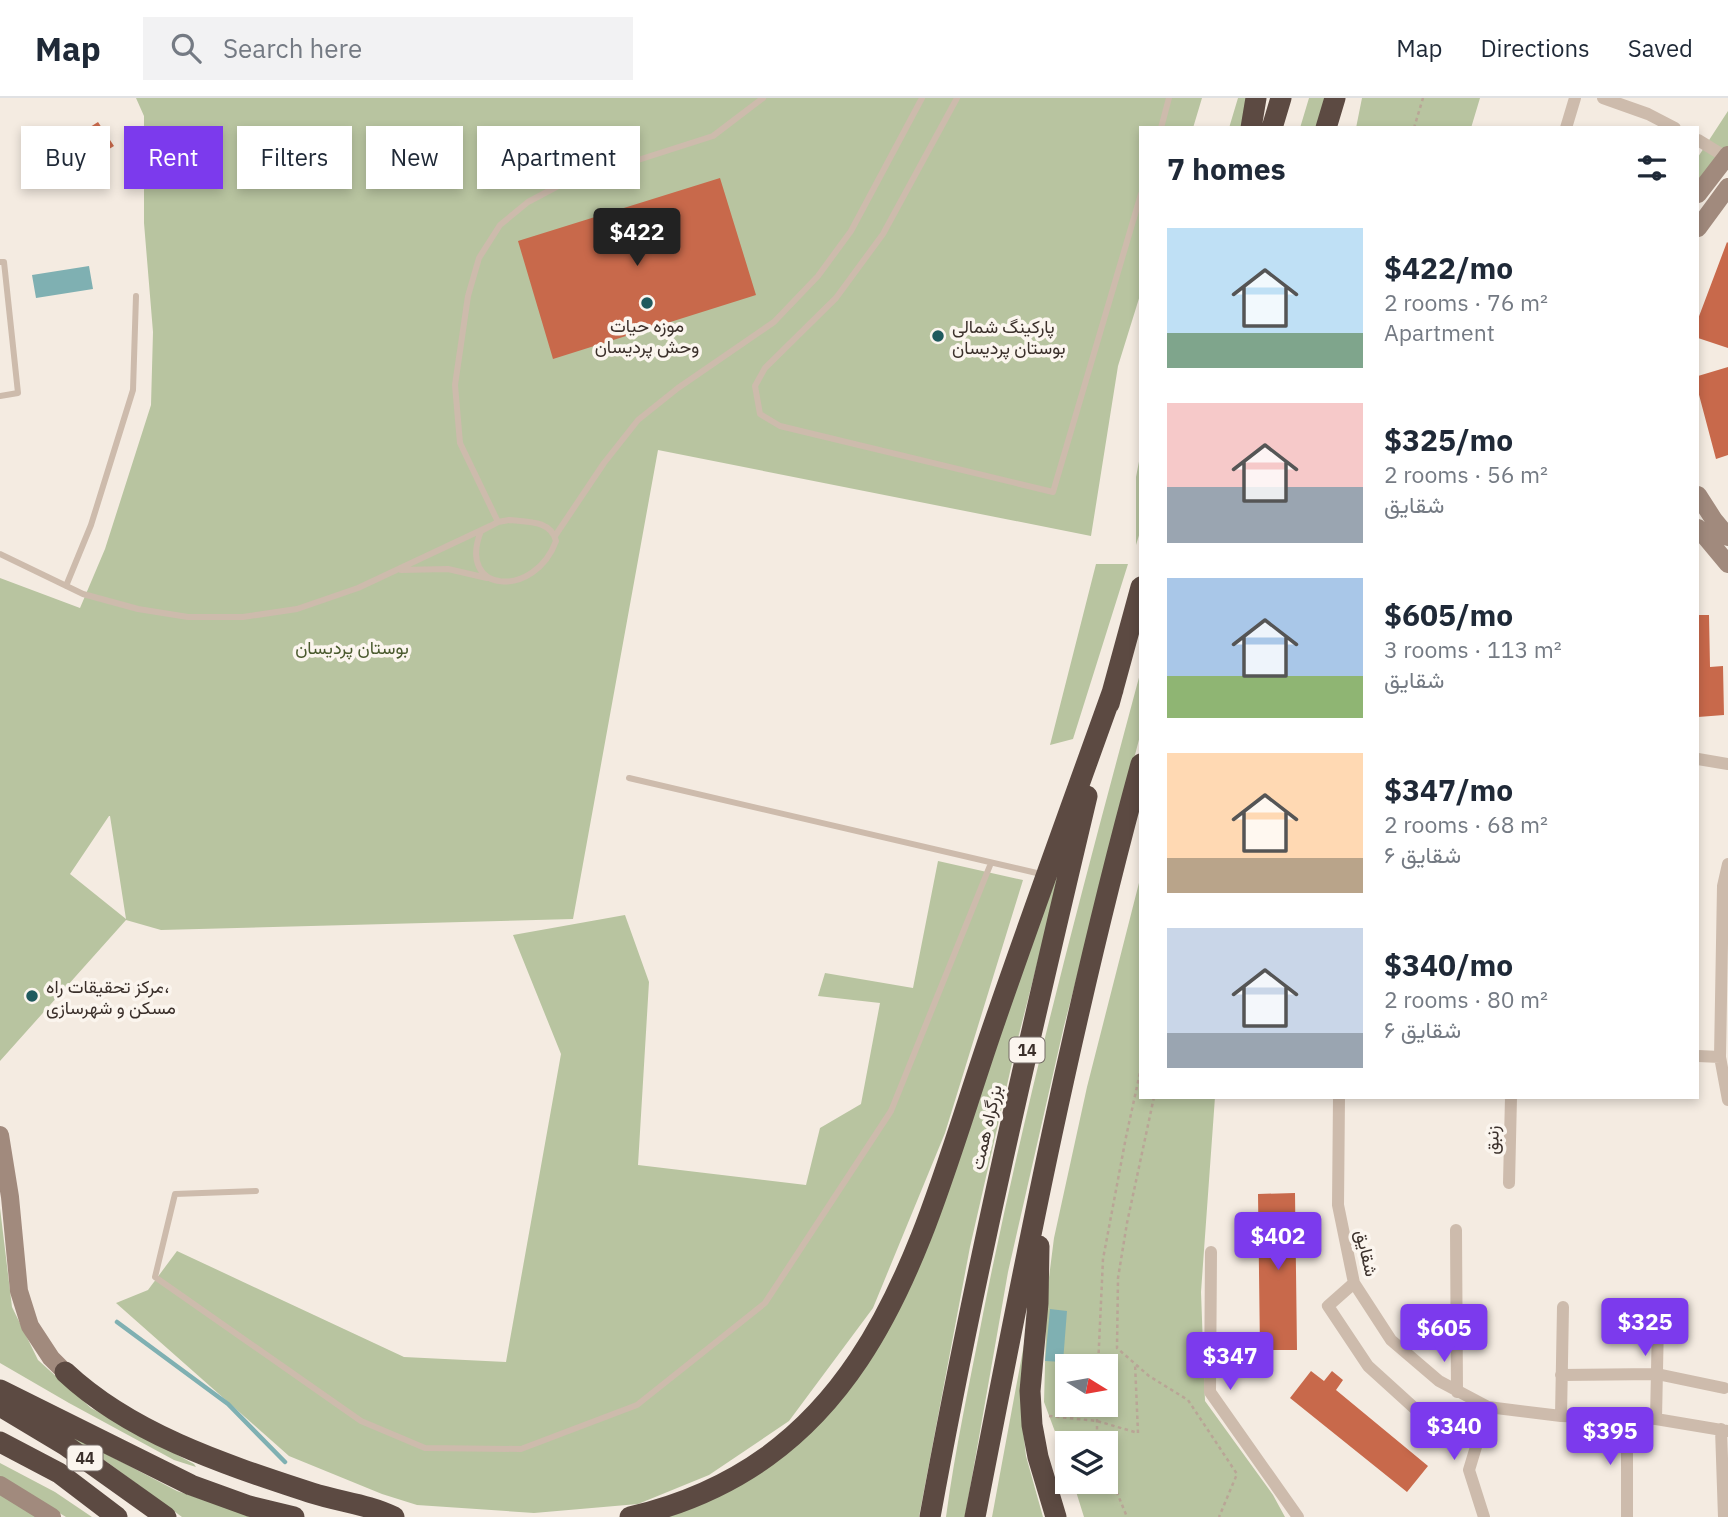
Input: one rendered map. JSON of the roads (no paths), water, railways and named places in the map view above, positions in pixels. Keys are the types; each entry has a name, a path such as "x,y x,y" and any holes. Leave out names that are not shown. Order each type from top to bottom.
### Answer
{"highway":[{"path":"1251,126 1256,98"},
{"path":"1273,126 1281,98"},
{"path":"1327,126 1335,98"},
{"name":"بزرگراه همت","path":"930,1517 998,1173 1113,690 1139,594"},
{"path":"630,1517 652,1512 703,1493 758,1464 808,1424 854,1368 888,1308 915,1251 1113,690"},
{"name":"14","path":"975,1517 1040,1195 1109,880 1139,771"},
{"path":"1040,1195 1038,1303 1030,1391 1032,1425 1038,1457 1056,1517"},
{"path":"65,1372 114,1409 160,1435 277,1481 316,1494 376,1507 394,1517"},
{"path":"0,1390 191,1485 249,1506 294,1517"},
{"name":"44","path":"0,1406 65,1445 166,1517"},
{"name":"44","path":"0,1442 59,1473 117,1517"}],"street":[{"path":"1567,126 1575,98"},
{"path":"1603,98 1648,114 1671,126"},
{"path":"1699,141 1727,157 1699,193"},
{"path":"1699,227 1728,187"},
{"path":"1699,497 1728,537"},
{"path":"1699,529 1728,564"},
{"path":"1699,759 1728,764"},
{"path":"1728,864 1720,1056 1728,1100"},
{"path":"1699,1056 1720,1056"},
{"name":"شقایق","path":"1339,1099 1338,1205 1354,1283 1391,1340 1439,1381 1488,1407 1561,1416 1656,1419 1724,1430"},
{"name":"زنبق","path":"1509,1183 1511,1099"},
{"path":"0,1135 10,1197 19,1291 30,1326 51,1358 65,1372"},
{"path":"1456,1230 1457,1392"},
{"path":"1211,1252 1210,1392 1298,1517"},
{"path":"1354,1283 1328,1306 1368,1366 1422,1415 1479,1439"},
{"path":"1561,1416 1563,1307"},
{"path":"1656,1419 1658,1321"},
{"path":"1561,1375 1657,1374 1724,1388"},
{"path":"1484,1517 1469,1470 1488,1407"},
{"path":"1627,1418 1627,1517"},
{"path":"1724,1430 1724,1517"},
{"path":"0,1485 52,1517"}],"lane":[{"path":"498,522 460,443 455,385 468,296 479,258 500,225 528,202 560,185 713,136 763,98"},
{"path":"399,570 448,569 512,583 537,570 554,545 555,536 604,463 638,420 678,388 774,321 818,276 851,232 922,98"},
{"path":"957,98 883,234 836,298 765,368 755,386 760,414 780,426 1053,492 1139,201"},
{"path":"1162,126 1170,98"},
{"path":"0,262 4,262 18,393 0,396"},
{"path":"66,586 91,525 133,390 136,296"},
{"path":"0,554 83,594 138,609 188,617 243,617 297,609 358,588 498,522 509,520 546,526 555,536"},
{"path":"488,578 480,568 476,543 481,531 490,526"},
{"path":"629,778 1046,876"},
{"path":"256,1191 175,1194 155,1277 361,1421 425,1448 521,1449 637,1405 765,1303 877,1134 891,1111 991,863"}],"water":[{"path":"89,266 93,289 36,298 32,275"},
{"path":"1050,1309 1067,1311 1064,1354 1055,1354 1055,1362 1045,1361"}],"waterway":[{"path":"117,1322 228,1404 285,1462"}],"place":[{"name":"موزه حیات وحش پردیسان","path":"647,303"},
{"name":"پارکینگ شمالی بوستان پردیسان","path":"938,336"},
{"name":"مرکز تحقیقات راه، مسکن و شهرسازی","path":"32,996"}],"park label":[{"name":"بوستان پردیسان","path":"352,647"}]}
